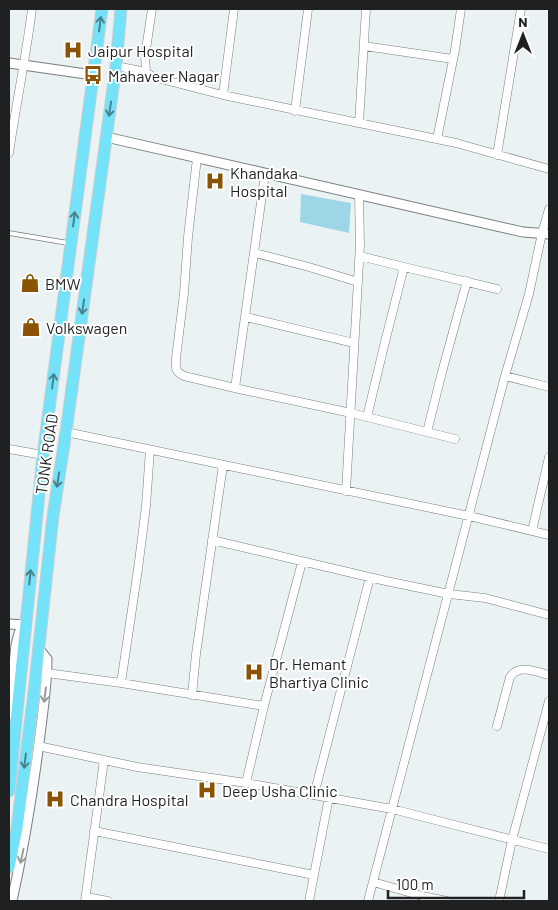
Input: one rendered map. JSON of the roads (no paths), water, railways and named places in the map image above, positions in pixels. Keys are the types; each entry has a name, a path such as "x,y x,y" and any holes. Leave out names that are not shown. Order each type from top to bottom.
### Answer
{"main road":[{"name":"TONK ROAD","path":"26,625 43,455 102,9"},
{"name":"TONK ROAD","path":"38,655 53,516 116,66 121,9"},
{"path":"9,791 26,625"},
{"path":"9,868 17,828 38,655"}],"street":[{"path":"9,153 32,9"},
{"path":"146,72 145,56 152,9"},
{"path":"223,95 234,9"},
{"path":"295,111 308,9"},
{"path":"359,123 366,9"},
{"path":"437,139 453,59 460,9"},
{"path":"497,155 521,9"},
{"path":"364,46 453,59"},
{"path":"9,63 93,76"},
{"path":"116,66 146,72 153,77 223,95 437,139 549,169"},
{"path":"106,137 524,232 545,234"},
{"path":"197,158 176,368 178,373 235,388 455,438"},
{"path":"235,388 265,174"},
{"path":"346,491 360,256 359,195"},
{"path":"368,901 505,376 545,234 549,209"},
{"path":"255,253 358,282"},
{"path":"360,256 404,268 498,288"},
{"path":"367,417 404,268"},
{"path":"427,432 467,281"},
{"path":"246,317 354,343"},
{"path":"505,376 549,386"},
{"path":"66,432 469,516 549,535"},
{"path":"9,449 43,455"},
{"path":"121,683 146,506 150,450"},
{"path":"532,531 549,456"},
{"path":"192,694 223,465"},
{"path":"212,540 449,594 485,598 549,615"},
{"path":"246,783 302,562"},
{"path":"314,795 370,577"},
{"path":"9,624 26,625"},
{"name":"TONK ROAD","path":"9,714 16,645 19,633 26,625"},
{"name":"TONK ROAD","path":"12,901 12,888 24,844 47,673 47,659 38,655"},
{"path":"497,726 510,677 513,673 519,670 527,670 549,675"},
{"path":"47,673 264,706"},
{"path":"498,901 512,840 549,701"},
{"path":"38,746 137,767 246,783 392,809 549,849"},
{"path":"104,760 85,899 108,901"},
{"path":"309,901 329,797"},
{"path":"94,832 314,875"},
{"path":"373,882 447,901"}],"lane":[{"path":"9,233 71,243"}],"place":[{"name":"Jaipur Hospital","path":"73,50"},
{"name":"Mahaveer Nagar","path":"93,75"},
{"name":"Khandaka Hospital","path":"215,181"},
{"name":"BMW","path":"30,283"},
{"name":"Volkswagen","path":"31,327"},
{"name":"Dr. Hemant Bhartiya Clinic","path":"254,672"},
{"name":"Deep Usha Clinic","path":"207,790"},
{"name":"Chandra Hospital","path":"55,799"}]}
